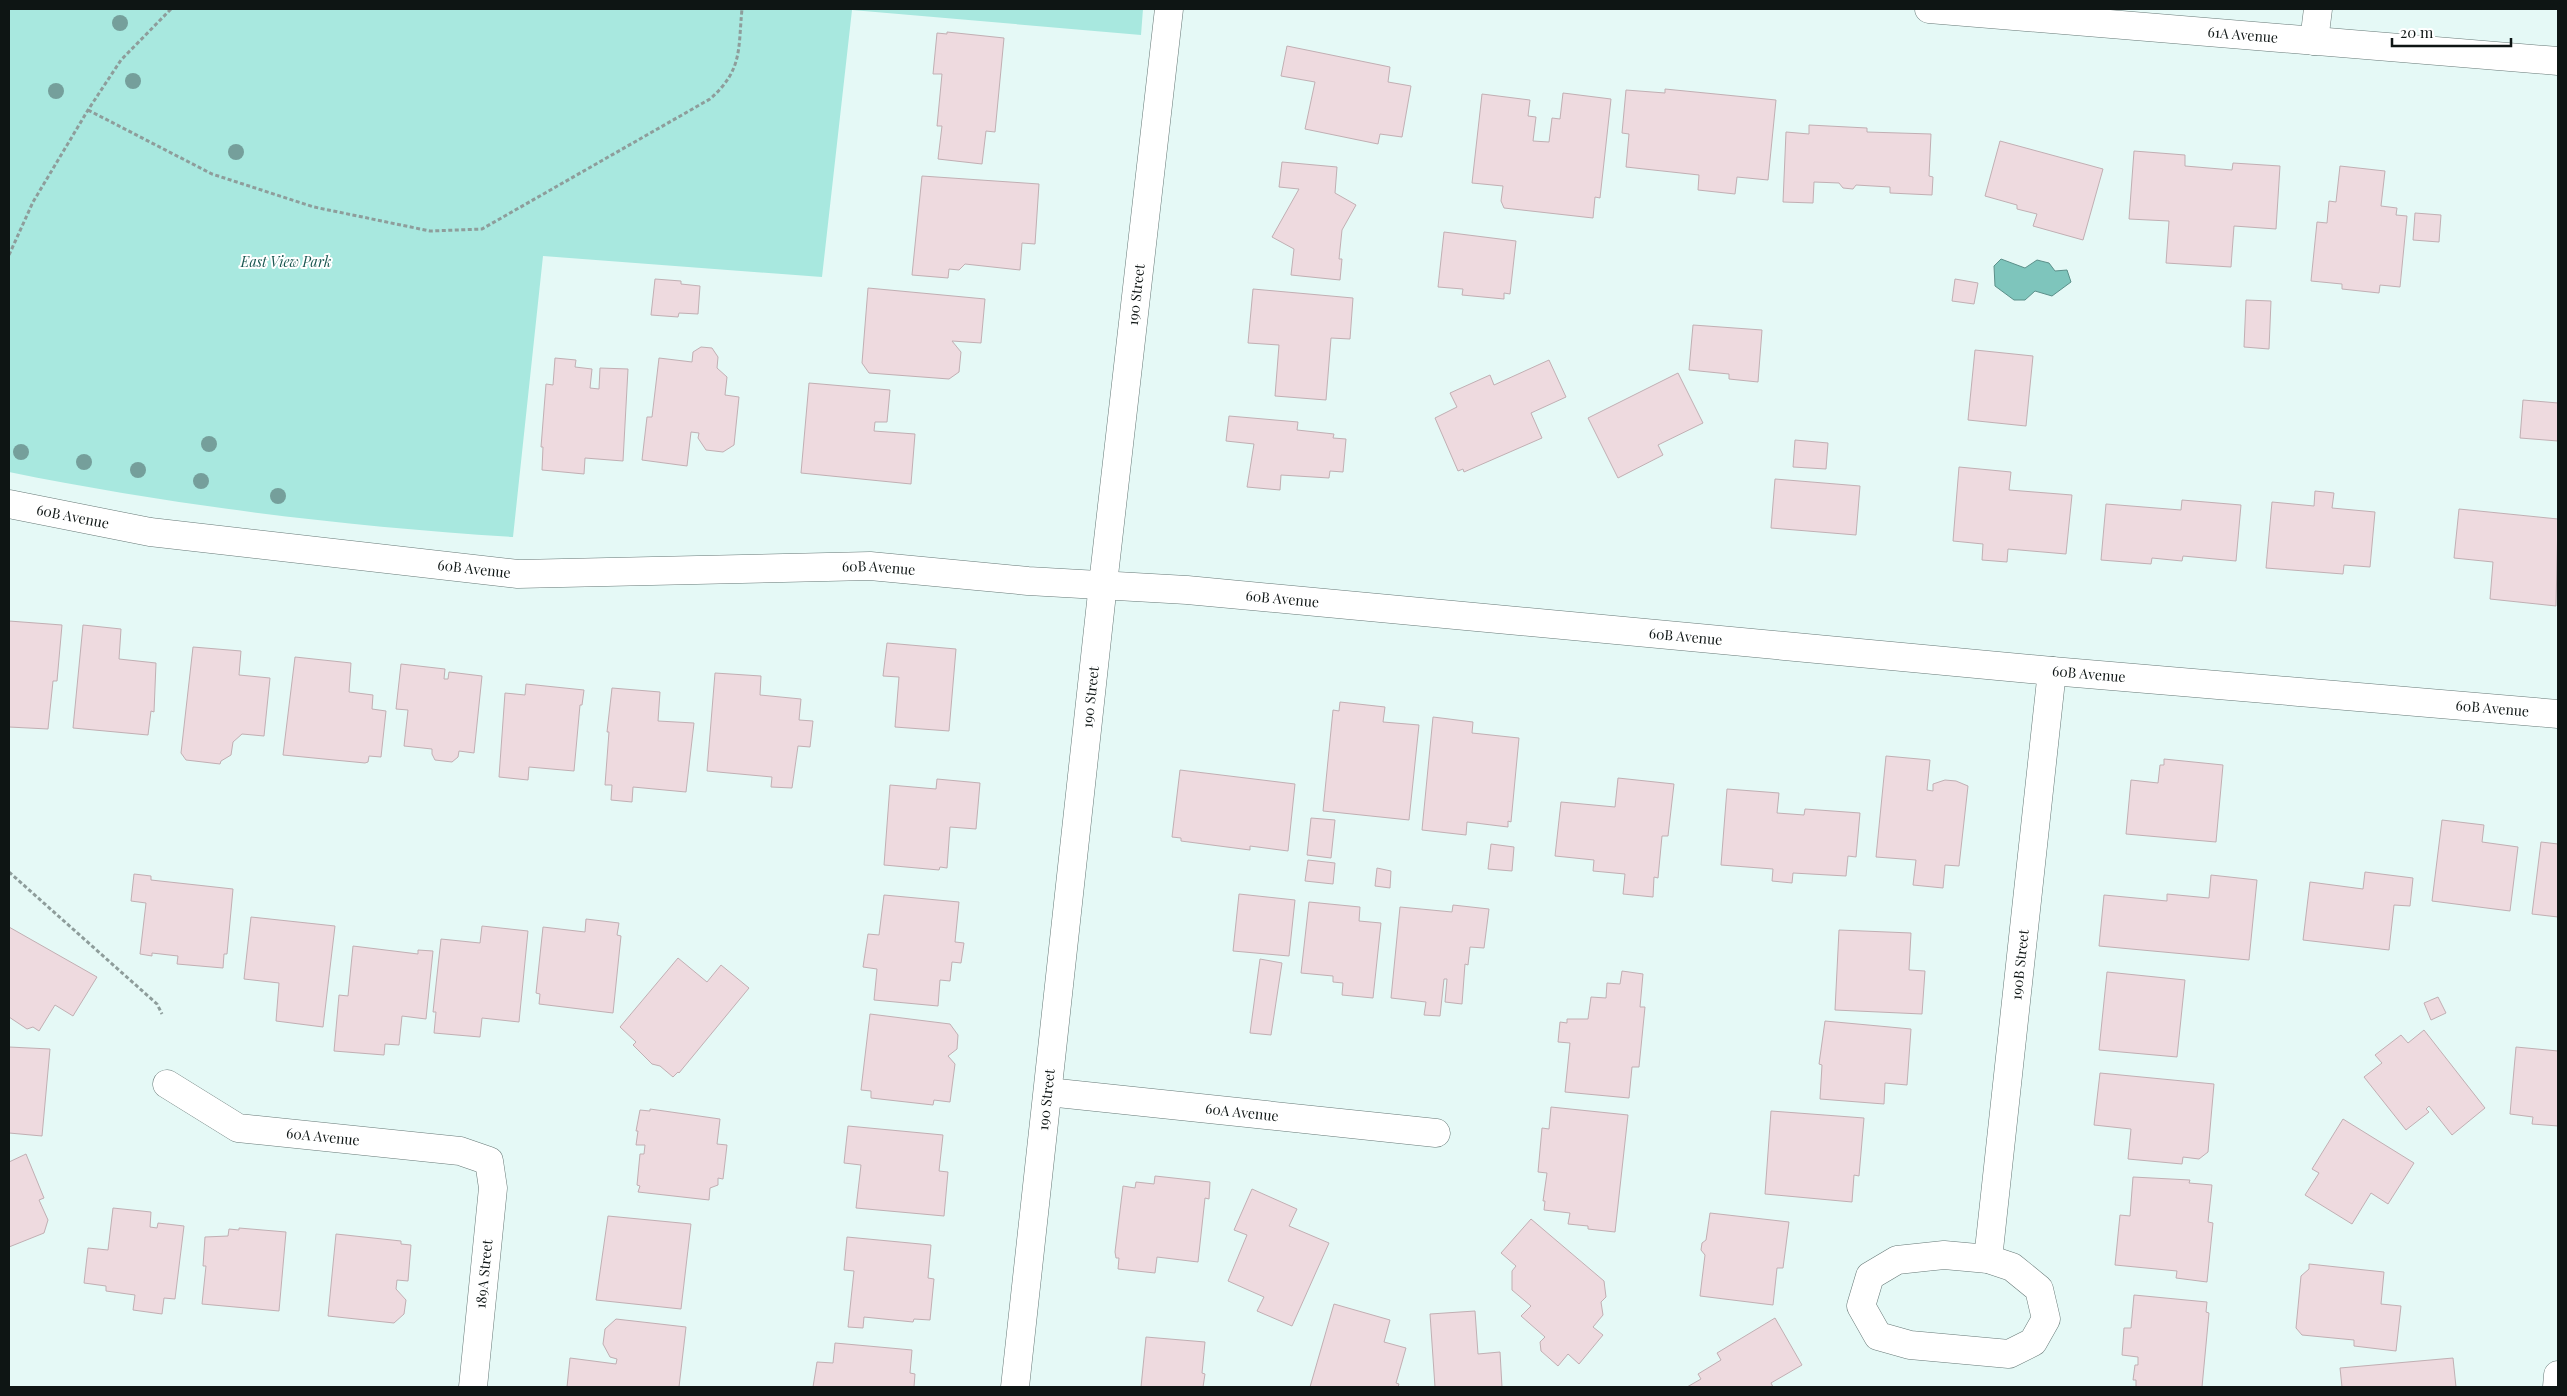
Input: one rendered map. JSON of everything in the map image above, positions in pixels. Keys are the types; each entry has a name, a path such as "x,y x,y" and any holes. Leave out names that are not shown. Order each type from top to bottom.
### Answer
{"street":[{"name":"190 Street","path":"1015,1387 1103,584 1169,9"},
{"name":"61A Avenue","path":"1929,9 2558,61"},
{"path":"2314,40 2318,9"},
{"name":"60B Avenue","path":"9,504 150,532 518,574 870,566 1028,581 1187,590 2052,671 2558,714"},
{"name":"190B Street","path":"1988,1259 2052,671"},
{"name":"60A Avenue","path":"167,1084 238,1128 460,1151 489,1161"},
{"name":"60A Avenue","path":"1048,1092 1436,1133"},
{"name":"189A Street","path":"473,1387 493,1188 489,1161"},
{"path":"1944,1255 1988,1259 2012,1267 2039,1289 2046,1319 2033,1342 2009,1354 1910,1345 1878,1336 1861,1306 1870,1276 1897,1260 1944,1255"},
{"path":"2557,1387 2558,1375"}],"path":[{"path":"9,255 33,202 88,110 121,60 170,9"},
{"path":"88,110 212,174 314,207 430,231 482,229 710,99 726,84 737,64 742,9"},
{"path":"9,872 158,1004 162,1014"}],"green space":[{"name":"East View Park","path":"9,9 1143,9 1141,35 852,10 822,277 543,256 513,537 323,521 197,505 9,472"}],"shaded area":[{"path":"2001,259 2025,268 2037,260 2049,263 2055,271 2067,270 2071,282 2052,296 2035,291 2025,300 2014,300 1995,286 1994,266"}],"building":[{"path":"947,32 1004,38 995,132 986,131 982,164 938,159 942,126 937,126 942,74 933,74 937,33 947,34"},
{"path":"1287,46 1390,67 1388,82 1411,86 1402,137 1380,134 1378,144 1305,129 1315,82 1281,76"},
{"path":"1665,89 1776,100 1768,180 1737,177 1735,194 1698,190 1699,175 1626,167 1629,134 1622,133 1626,90 1665,93"},
{"path":"1563,93 1611,99 1600,198 1595,197 1593,218 1504,208 1501,201 1503,186 1472,183 1482,94 1530,100 1528,116 1536,117 1533,141 1549,142 1552,118 1560,119"},
{"path":"1809,125 1867,128 1867,132 1931,134 1929,176 1933,177 1932,195 1890,193 1890,187 1856,185 1853,189 1843,188 1839,183 1814,182 1813,203 1783,202 1786,132 1809,134"},
{"path":"2000,141 2103,169 2083,240 2033,226 2037,214 2017,209 2017,205 1985,196"},
{"path":"2134,151 2185,155 2185,166 2232,170 2233,163 2280,166 2276,229 2234,226 2231,267 2166,263 2169,221 2129,219"},
{"path":"1282,162 1337,167 1335,193 1356,205 1342,230 1339,259 1342,259 1340,280 1291,275 1294,249 1272,237 1299,189 1279,187"},
{"path":"2340,166 2385,171 2381,206 2397,208 2396,215 2407,216 2400,287 2380,285 2379,293 2342,289 2342,284 2311,281 2317,222 2327,223 2329,201 2336,202"},
{"path":"922,176 1039,184 1035,244 1022,243 1020,270 965,264 959,270 949,269 948,278 912,275"},
{"path":"2415,213 2441,215 2439,242 2413,240"},
{"path":"1444,232 1516,241 1510,294 1504,293 1504,299 1462,295 1463,289 1438,287"},
{"path":"655,279 681,281 681,284 700,286 698,314 679,313 678,317 651,315"},
{"path":"1955,279 1978,283 1974,304 1952,301"},
{"path":"868,288 985,299 981,343 952,341 961,352 959,372 949,379 869,373 862,363"},
{"path":"1253,289 1353,298 1350,339 1331,338 1326,400 1275,396 1279,345 1248,343"},
{"path":"2246,300 2271,301 2269,349 2244,347"},
{"path":"1693,325 1762,330 1758,382 1729,379 1729,374 1689,370"},
{"path":"701,347 712,348 718,357 717,368 727,377 725,395 739,397 734,445 723,452 706,450 698,438 699,433 691,432 687,466 642,460 647,417 652,417 659,358 692,362 693,352"},
{"path":"1975,350 2033,356 2026,426 1968,420"},
{"path":"555,358 576,360 575,367 592,369 590,388 599,389 600,368 628,369 623,461 585,458 584,474 542,470 543,447 541,447 546,384 553,385"},
{"path":"1549,360 1566,397 1531,413 1542,438 1464,472 1463,469 1458,471 1435,418 1457,407 1450,393 1490,375 1494,385"},
{"path":"1678,373 1703,423 1658,445 1663,455 1618,478 1588,418"},
{"path":"809,383 890,390 887,422 875,422 874,431 915,434 911,484 801,473"},
{"path":"2523,400 2558,403 2558,441 2520,438"},
{"path":"1229,416 1298,422 1297,430 1334,434 1333,438 1346,439 1343,472 1330,471 1329,478 1281,475 1280,490 1247,487 1254,444 1226,441"},
{"path":"1795,440 1828,443 1826,469 1793,467"},
{"path":"1959,467 2011,472 2009,490 2072,495 2066,554 2008,549 2007,562 1982,560 1983,544 1953,541"},
{"path":"1775,479 1860,486 1856,535 1771,528"},
{"path":"2315,491 2334,493 2332,508 2375,512 2370,567 2344,565 2343,574 2266,568 2272,502 2314,506"},
{"path":"2182,500 2241,505 2236,561 2183,556 2182,561 2152,558 2151,564 2101,560 2106,504 2181,510"},
{"path":"2459,509 2558,519 2556,606 2490,599 2493,562 2454,558"},
{"path":"9,621 62,625 57,681 53,681 48,729 9,727"},
{"path":"83,625 121,629 119,659 156,663 154,712 151,711 148,735 73,728"},
{"path":"887,643 956,649 949,731 895,727 899,677 883,676"},
{"path":"193,647 241,651 239,675 270,678 264,736 242,734 233,742 231,755 221,761 220,764 186,760 181,753"},
{"path":"295,657 351,663 349,692 373,695 372,709 386,711 381,757 369,756 368,762 365,763 283,755"},
{"path":"401,664 445,669 444,679 448,679 449,672 482,676 474,753 459,751 458,757 452,762 435,760 432,749 404,746 408,710 396,709"},
{"path":"715,673 761,676 760,695 801,699 799,720 813,721 810,747 798,746 792,788 771,787 772,777 707,771"},
{"path":"526,684 584,690 582,705 580,705 574,771 529,767 528,780 499,777 505,693 525,695"},
{"path":"612,688 660,692 658,721 694,723 686,792 633,787 632,802 611,800 612,785 605,785 609,732 607,732"},
{"path":"1340,702 1385,707 1383,722 1419,725 1409,820 1323,811 1333,710 1339,711"},
{"path":"1433,717 1473,722 1472,733 1519,738 1511,822 1508,821 1508,827 1467,822 1466,835 1422,830"},
{"path":"1886,756 1930,760 1927,790 1933,791 1933,784 1945,780 1956,781 1968,786 1959,866 1945,865 1943,888 1913,885 1916,860 1876,857"},
{"path":"2164,759 2223,765 2216,842 2126,834 2131,780 2158,783 2160,765 2164,765"},
{"path":"1180,770 1295,784 1288,851 1250,846 1250,850 1181,841 1181,838 1172,837"},
{"path":"1618,778 1674,784 1668,836 1662,836 1658,878 1654,877 1653,897 1623,894 1625,874 1593,871 1594,860 1555,856 1561,802 1615,807"},
{"path":"937,779 980,783 976,829 950,827 947,868 940,867 939,870 884,865 890,785 936,789"},
{"path":"1727,789 1779,793 1777,813 1804,815 1805,809 1860,813 1856,857 1848,856 1846,876 1793,873 1792,883 1772,881 1773,869 1721,865"},
{"path":"1311,818 1335,820 1331,858 1307,855"},
{"path":"2442,820 2484,825 2482,842 2518,847 2510,911 2432,901"},
{"path":"2541,842 2558,844 2558,917 2532,914"},
{"path":"1491,844 1514,847 1512,871 1488,869"},
{"path":"1308,860 1335,863 1333,884 1305,881"},
{"path":"1377,868 1391,871 1390,888 1375,886"},
{"path":"2365,872 2413,878 2410,906 2394,905 2389,950 2303,940 2310,882 2363,889"},
{"path":"134,874 151,876 151,880 233,889 227,954 224,954 223,968 177,964 178,956 152,953 152,956 140,954 146,903 131,901"},
{"path":"2211,875 2257,880 2249,960 2099,946 2104,895 2167,901 2167,894 2209,898"},
{"path":"1239,894 1295,900 1289,956 1233,951"},
{"path":"884,895 959,902 955,942 964,943 961,963 952,962 950,981 940,980 938,1006 874,1000 877,969 863,967 868,934 879,935"},
{"path":"1309,902 1360,907 1359,921 1381,923 1373,998 1342,995 1343,983 1333,982 1333,976 1301,973"},
{"path":"1453,905 1489,909 1484,948 1470,947 1468,965 1465,964 1462,1004 1445,1002 1447,979 1444,979 1440,1016 1424,1015 1426,1002 1391,998 1400,907 1452,912"},
{"path":"251,917 335,926 323,1027 276,1021 279,983 244,979"},
{"path":"586,919 619,923 617,935 621,936 613,1013 539,1004 540,994 536,993 543,927 585,932"},
{"path":"482,926 528,931 519,1022 482,1018 480,1037 434,1033 436,1012 433,1012 441,939 480,943"},
{"path":"9,927 97,977 73,1016 55,1005 39,1031 33,1027 27,1029 9,1017"},
{"path":"1839,930 1911,933 1909,970 1925,971 1922,1014 1835,1010"},
{"path":"353,946 418,954 418,950 433,951 426,1019 402,1016 399,1045 385,1044 384,1055 334,1051 339,995 348,996"},
{"path":"678,958 707,982 721,965 749,988 679,1073 673,1077 660,1066 652,1064 633,1045 636,1042 620,1027"},
{"path":"1260,959 1282,963 1271,1035 1250,1033"},
{"path":"1622,971 1643,974 1640,1007 1645,1007 1639,1067 1632,1067 1629,1098 1565,1092 1570,1043 1558,1042 1560,1022 1567,1023 1567,1019 1588,1019 1591,997 1606,998 1607,983 1620,984"},
{"path":"2107,972 2185,980 2177,1057 2099,1050"},
{"path":"2438,997 2446,1013 2431,1020 2424,1003"},
{"path":"870,1014 950,1024 958,1035 957,1049 948,1056 955,1064 950,1102 934,1100 933,1105 871,1098 871,1091 861,1090"},
{"path":"1825,1021 1911,1029 1907,1085 1885,1083 1884,1104 1820,1099 1822,1065 1819,1064"},
{"path":"2424,1030 2485,1108 2452,1135 2429,1106 2426,1109 2429,1112 2406,1130 2364,1077 2382,1063 2375,1055 2401,1035 2408,1043"},
{"path":"9,1047 50,1049 42,1136 9,1133"},
{"path":"2516,1047 2558,1051 2558,1126 2532,1124 2533,1117 2510,1114"},
{"path":"2100,1073 2214,1084 2208,1152 2199,1159 2183,1157 2182,1164 2128,1159 2131,1129 2094,1125"},
{"path":"1551,1107 1628,1115 1615,1232 1588,1229 1588,1226 1568,1224 1570,1213 1544,1210 1545,1201 1543,1201 1547,1173 1538,1172 1542,1128 1549,1129"},
{"path":"650,1109 720,1119 717,1144 727,1145 723,1179 718,1178 718,1185 710,1188 709,1200 638,1192 640,1186 637,1185 640,1154 644,1154 645,1145 636,1145 638,1131 636,1131 640,1110 650,1111"},
{"path":"1771,1111 1864,1118 1859,1176 1854,1175 1852,1202 1765,1194"},
{"path":"2343,1119 2414,1163 2388,1204 2371,1193 2352,1224 2305,1195 2319,1173 2312,1169"},
{"path":"848,1126 943,1135 939,1171 948,1172 944,1216 856,1208 861,1165 844,1163"},
{"path":"26,1154 44,1198 39,1200 48,1220 44,1233 9,1247 9,1162"},
{"path":"1155,1176 1210,1182 1209,1199 1205,1198 1198,1262 1157,1257 1155,1273 1118,1269 1119,1258 1116,1258 1115,1252 1123,1186 1135,1188 1136,1182 1154,1184"},
{"path":"2133,1177 2190,1180 2189,1183 2212,1185 2208,1222 2213,1223 2207,1282 2176,1278 2177,1271 2115,1265 2120,1215 2130,1216"},
{"path":"1252,1189 1297,1209 1289,1226 1329,1243 1292,1326 1257,1311 1264,1297 1228,1281 1247,1235 1234,1230"},
{"path":"113,1208 151,1212 150,1227 157,1228 158,1223 184,1226 175,1299 164,1298 162,1314 133,1310 135,1295 106,1291 106,1286 84,1283 88,1248 108,1250"},
{"path":"1710,1213 1789,1222 1783,1268 1777,1268 1773,1305 1700,1296 1705,1255 1701,1250 1702,1243 1706,1240"},
{"path":"608,1216 691,1224 681,1309 596,1300"},
{"path":"1531,1219 1604,1281 1606,1297 1601,1302 1603,1315 1593,1327 1603,1335 1579,1364 1568,1354 1558,1366 1541,1351 1540,1342 1545,1337 1521,1316 1531,1306 1512,1290 1512,1271 1516,1266 1501,1253"},
{"path":"239,1228 286,1232 279,1311 202,1304 206,1266 203,1266 205,1237 228,1236 229,1229 239,1230"},
{"path":"336,1234 401,1241 401,1244 411,1245 408,1281 397,1280 396,1289 406,1300 404,1314 394,1323 328,1316"},
{"path":"847,1237 931,1245 928,1278 934,1279 930,1320 914,1319 913,1322 864,1317 863,1328 848,1327 854,1271 844,1270"},
{"path":"2309,1264 2384,1272 2381,1304 2401,1306 2396,1351 2354,1346 2354,1340 2302,1335 2296,1328 2301,1276 2309,1269"},
{"path":"2134,1295 2207,1302 2206,1312 2209,1313 2202,1387 2136,1387 2136,1380 2133,1380 2135,1365 2138,1365 2138,1357 2122,1355 2124,1328 2131,1328"},
{"path":"1334,1304 1390,1320 1384,1342 1406,1348 1396,1383 1399,1384 1398,1387 1310,1387"},
{"path":"1475,1311 1478,1354 1500,1352 1502,1387 1435,1387 1430,1314"},
{"path":"1775,1318 1802,1365 1771,1383 1773,1387 1687,1387 1701,1379 1698,1374 1721,1360 1717,1353"},
{"path":"616,1319 686,1327 679,1387 567,1387 570,1358 616,1364 617,1359 610,1357 603,1344 605,1329"},
{"path":"1146,1337 1205,1342 1202,1373 1205,1374 1203,1387 1141,1387"},
{"path":"835,1343 912,1350 910,1373 915,1374 914,1387 813,1387 817,1362 833,1363"},
{"path":"2453,1358 2456,1387 2342,1387 2340,1368"}]}
